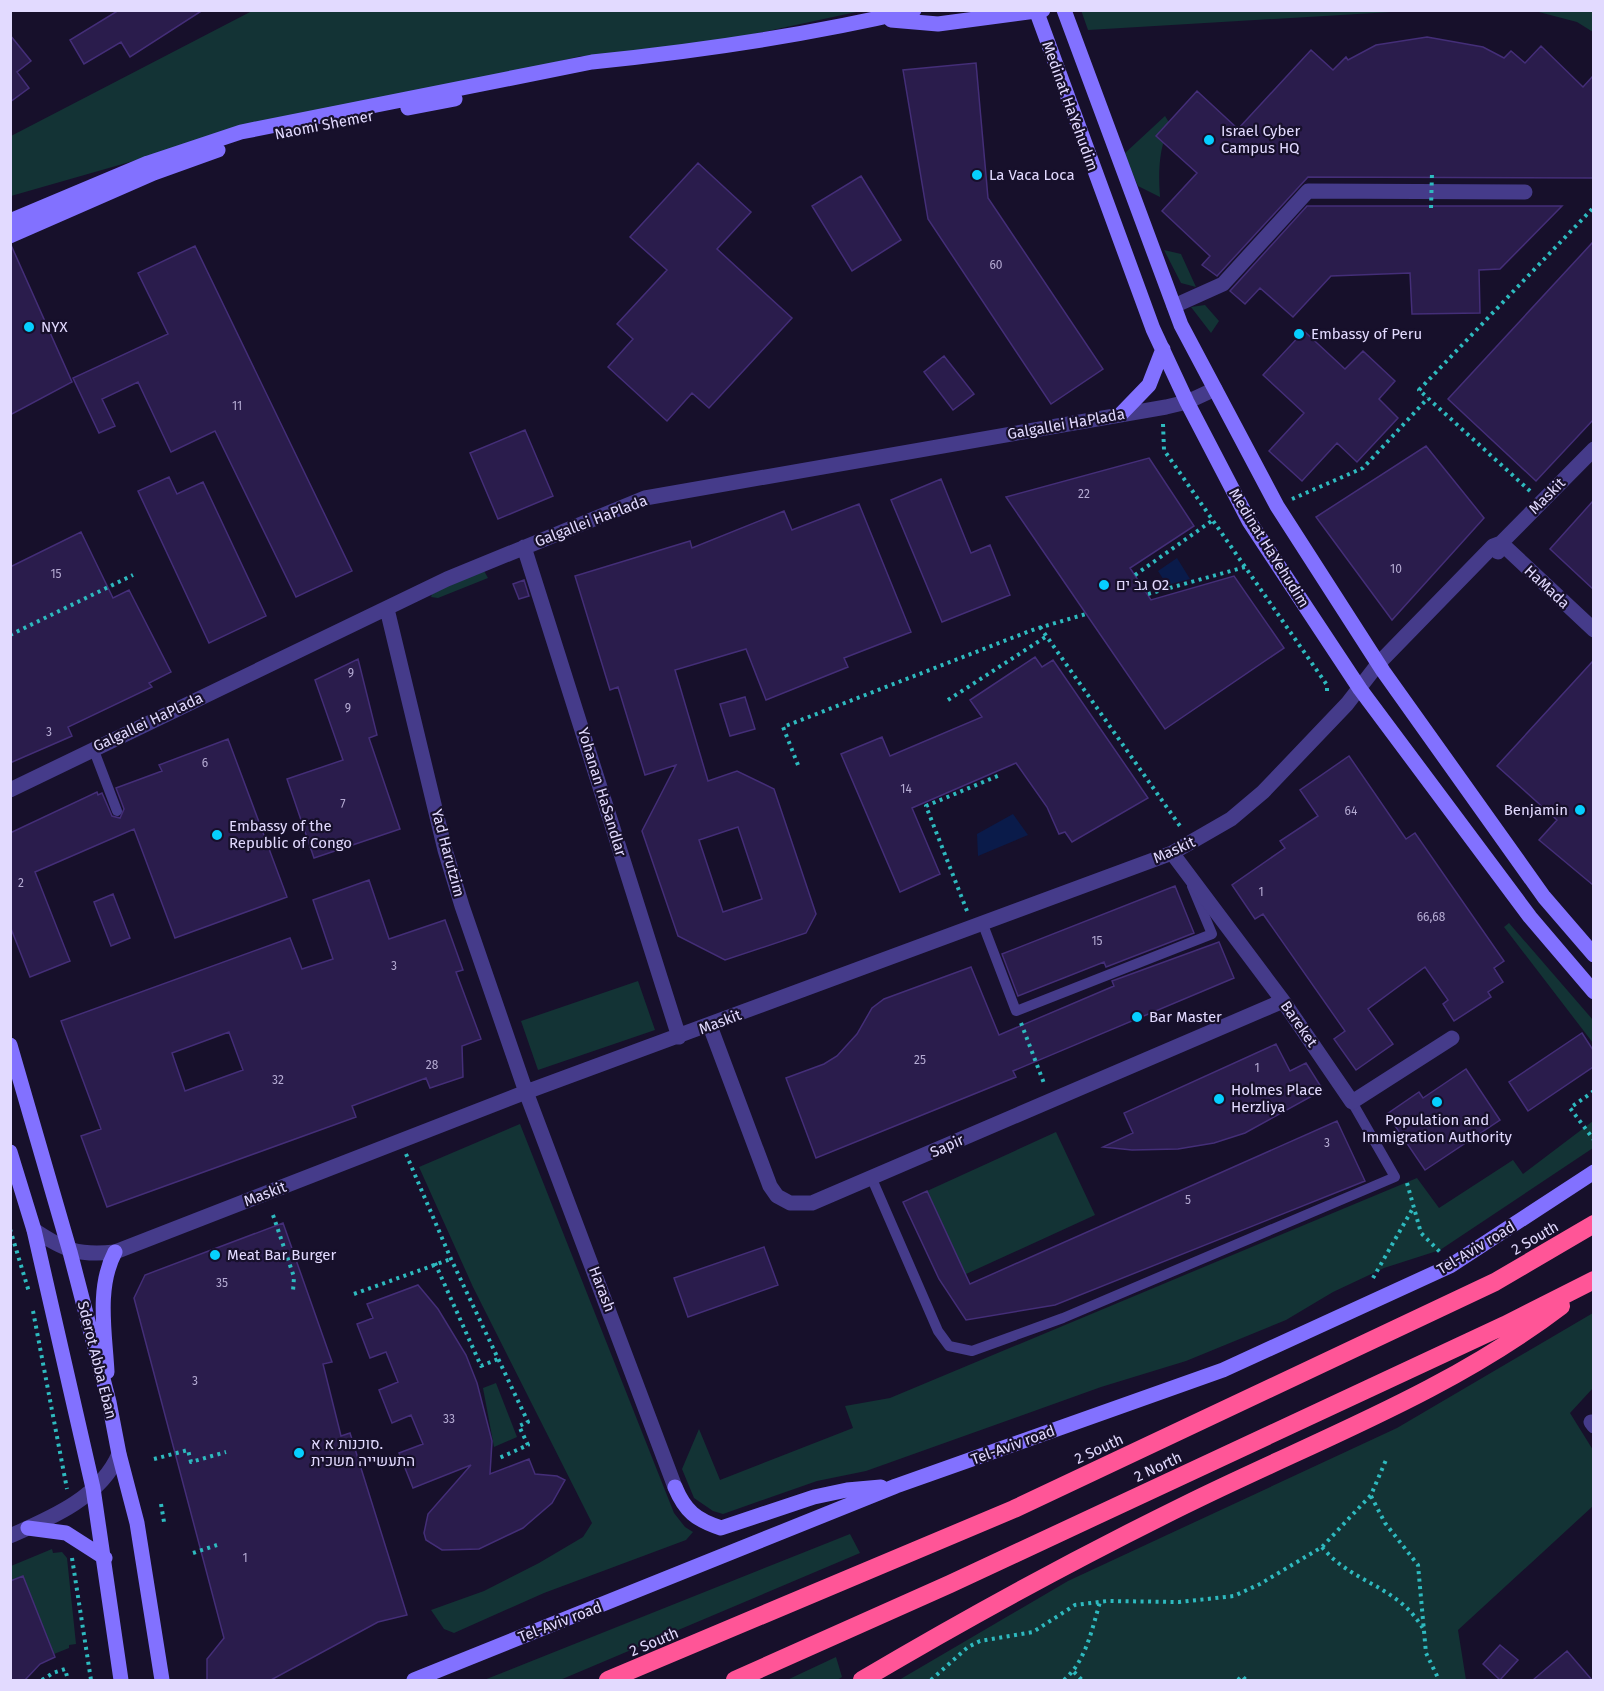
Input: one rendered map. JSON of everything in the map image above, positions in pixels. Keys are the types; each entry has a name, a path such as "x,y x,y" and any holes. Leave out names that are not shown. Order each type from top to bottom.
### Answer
{"highway":[{"name":"2 South","path":"608,1680 1014,1509 1495,1282 1593,1224"},
{"name":"2 North","path":"735,1680 1078,1524 1494,1330 1593,1280"},
{"path":"862,1680 944,1633 1184,1506 1446,1382 1526,1333 1593,1280"}],"street":[{"name":"Naomi Shemer","path":"10,236 154,173 247,140 651,56 876,19 914,10"},
{"name":"Medinat HaYehudim","path":"1064,10 1174,306 1276,506 1380,668 1544,897 1593,955"},
{"name":"Naomi Shemer","path":"876,19 938,24 1038,11"},
{"name":"Medinat HaYehudim","path":"1038,11 1089,159 1163,349 1187,402 1249,521 1360,689 1530,917 1593,992"},
{"path":"1001,17 1023,23 1046,37"},
{"name":"Naomi Shemer","path":"10,221 148,163 241,132 592,62 651,56"},
{"path":"1174,306 1223,284 1308,191 1525,192"},
{"path":"1121,414 1149,385 1163,349"},
{"name":"Galgallei HaPlada","path":"10,790 447,579 645,498 1187,402 1215,389"},
{"name":"Maskit","path":"34,1230 70,1251 91,1254 115,1252 526,1092 710,1026 982,922 1172,853 1231,819 1263,792 1493,546 1501,543 1593,449"},
{"name":"HaMada","path":"1501,543 1593,630"},
{"name":"Yohanan HaSandlar","path":"524,547 679,1037"},
{"name":"Yad Harutzim","path":"387,609 445,850 526,1092"},
{"name":"Bareket","path":"1172,853 1283,1001 1353,1102"},
{"name":"Sapir","path":"710,1026 771,1186 777,1196 790,1203 812,1203 1283,1001"},
{"path":"1353,1102 1452,1038"},
{"name":"Sderot Abba Eban","path":"10,1045 70,1251 109,1402 119,1454 137,1523 162,1680"},
{"name":"Harash","path":"526,1092 622,1341 644,1410 682,1503 691,1515 721,1528 814,1497 847,1490 896,1486"},
{"name":"Sderot Abba Eban","path":"10,1152 34,1230 93,1488 105,1558 120,1680"},
{"name":"Tel-Aviv road","path":"414,1680 896,1486 1224,1370 1450,1266 1593,1172"},
{"path":"109,1402 104,1292 106,1270 115,1252"},
{"path":"10,1536 71,1507 93,1488 119,1454"},
{"path":"28,1528 66,1533 105,1558"}],"lane":[{"path":"93,748 117,811"},
{"path":"982,922 1016,1011 1212,934 1185,869"},
{"path":"872,1179 938,1331 949,1346 972,1351 1063,1318 1395,1178 1353,1102"}],"path":[{"path":"1431,208 1432,173"},
{"path":"1541,502 1419,390 1593,207"},
{"path":"1276,506 1363,468 1428,398"},
{"path":"1163,422 1164,450 1327,685 1327,692"},
{"path":"1135,575 1213,520"},
{"path":"1148,594 1245,567"},
{"path":"10,635 133,574"},
{"path":"798,765 783,727 1084,612"},
{"path":"1040,627 1180,826"},
{"path":"948,700 1047,636"},
{"path":"967,912 926,806 1000,775"},
{"path":"1016,1011 1039,1070"},
{"path":"1593,1091 1570,1108 1593,1140"},
{"path":"401,1142 451,1259 528,1422 519,1426 528,1445 497,1459"},
{"path":"1410,1188 1421,1233 1440,1252"},
{"path":"1373,1278 1414,1207"},
{"path":"273,1215 294,1277 293,1291"},
{"path":"10,1229 31,1299"},
{"path":"354,1294 451,1259"},
{"path":"435,1263 481,1366 499,1359"},
{"path":"33,1310 71,1507"},
{"path":"154,1459 188,1450 191,1462 226,1452"},
{"path":"931,1680 968,1647 980,1641 1033,1632 1074,1605 1100,1602 1179,1602 1234,1596 1260,1584 1322,1547 1371,1496 1386,1460"},
{"path":"1371,1496 1385,1523 1418,1565 1426,1653 1439,1680"},
{"path":"161,1504 164,1522"},
{"path":"193,1553 217,1545"},
{"path":"1322,1547 1332,1560 1378,1585 1404,1604 1425,1632"},
{"path":"68,1552 74,1560 90,1680"},
{"path":"1064,1680 1074,1671 1086,1648 1100,1602"},
{"path":"42,1680 53,1672 66,1669 68,1680"},
{"path":"1074,1671 1082,1680"},
{"path":"1238,1680 1242,1676 1246,1680"}],"green space":[{"path":"1081,10 1408,10 1408,11 1088,30"},
{"path":"252,11 861,11 651,56 581,56 432,92 245,129 11,196 11,136"},
{"path":"1535,11 1593,11 1593,32 1577,22"},
{"path":"1165,116 1170,124 1160,160 1160,197 1138,186 1124,154"},
{"path":"1164,250 1181,254 1196,287 1181,283"},
{"path":"1205,305 1219,321 1211,333 1191,307"},
{"path":"483,569 488,578 438,598 431,597 432,594"},
{"path":"1509,923 1593,1020 1593,1043 1504,927"},
{"path":"638,981 655,1030 538,1070 521,1021"},
{"path":"1593,1121 1593,1148 1440,1250 1384,1268 1333,1292 1286,1320 1186,1361 1101,1387 866,1471 817,1481 723,1514 713,1511 694,1498 682,1469 699,1429 720,1480 853,1428 845,1406 890,1398 1417,1178 1439,1208 1513,1160 1523,1174"},
{"path":"520,1124 674,1513 685,1527 693,1532 686,1540 544,1593 454,1633 444,1629 431,1610 484,1591 539,1563 583,1537 592,1523 473,1287 419,1167"},
{"path":"1056,1132 1095,1215 942,1285 938,1277 961,1265 927,1191"},
{"path":"1593,1313 1593,1388 1570,1413 1593,1450 1593,1506 1458,1630 1466,1680 899,1680 1068,1581 1397,1428"},
{"path":"496,1383 517,1437 494,1447 483,1388"},
{"path":"850,1534 860,1553 560,1680 484,1680"},
{"path":"52,1549 53,1553 62,1552 67,1558 76,1644 69,1645 69,1648 54,1654 23,1576 11,1581 11,1566"},
{"path":"836,1657 842,1677 837,1680 787,1680"}],"water":[{"path":"1177,558 1190,579 1167,585 1158,571"},
{"path":"1013,814 1028,835 978,856 977,834"}],"building":[{"path":"119,10 203,10 130,57 121,42 84,64 70,40"},
{"path":"10,35 31,61 17,72 29,88 10,102"},
{"path":"1427,37 1483,47 1504,58 1511,51 1525,63 1541,46 1583,87 1593,76 1593,178 1308,177 1217,276 1202,265 1210,256 1162,211 1197,173 1156,136 1197,91 1238,129 1311,50 1333,70 1346,57 1348,60 1376,45"},
{"path":"976,63 988,198 1103,369 1051,404 928,219 903,70"},
{"path":"698,163 751,212 717,249 792,318 709,408 692,393 667,421 608,367 633,339 617,324 667,270 630,237"},
{"path":"861,176 901,240 852,271 812,206"},
{"path":"1307,206 1562,206 1500,269 1479,270 1480,313 1412,314 1410,273 1331,276 1293,317 1260,288 1245,304 1230,291"},
{"path":"1593,242 1593,420 1536,481 1448,399"},
{"name":"NYX","path":"10,246 72,382 10,415"},
{"path":"195,246 352,571 296,597 215,431 171,452 138,382 102,399 115,426 99,433 73,378 168,334 138,273"},
{"path":"1304,331 1345,369 1363,351 1395,381 1379,399 1398,418 1357,462 1337,443 1302,481 1269,451 1304,413 1263,375"},
{"path":"944,356 974,394 953,410 924,372"},
{"path":"525,430 553,496 498,519 470,453"},
{"path":"1426,446 1484,518 1392,620 1316,517"},
{"name":"גב ים O2","path":"1149,458 1194,526 1130,568 1151,600 1234,576 1284,648 1165,729 1006,497"},
{"path":"169,477 177,494 203,482 266,616 209,643 138,491"},
{"path":"941,479 971,553 990,545 1010,595 942,622 891,500"},
{"path":"1593,501 1593,589 1550,549"},
{"path":"859,504 911,632 844,658 848,667 766,700 746,649 675,670 708,781 737,771 774,789 816,914 806,933 725,960 678,936 642,831 676,765 645,775 618,687 610,690 575,576 690,541 692,548 784,511 792,530","holes":["738,827 762,899 723,912 699,840"]},
{"path":"81,532 113,598 129,590 171,672 149,683 152,687 68,727 72,736 10,763 10,567"},
{"path":"524,580 529,596 519,599 513,584"},
{"path":"1035,657 1042,667 1053,660 1148,798 1072,842 1065,832 1059,834 1047,807 1016,763 912,808 940,874 900,892 841,754 882,737 890,756 982,717 970,700"},
{"path":"358,659 377,735 369,738 400,829 314,858 287,779 343,760 315,680"},
{"path":"1593,661 1593,885 1539,840 1557,820 1497,766"},
{"path":"745,697 755,729 730,736 720,704"},
{"path":"228,739 287,897 175,938 134,829 35,872 70,961 30,977 10,926 10,833 97,792 98,795 102,793 112,816 120,818 124,809 116,788 162,771 159,765"},
{"path":"1349,756 1406,839 1415,833 1504,961 1494,968 1503,982 1488,992 1491,997 1454,1021 1443,1004 1448,1000 1425,967 1368,1009 1393,1044 1356,1070 1334,1039 1345,1031 1263,914 1255,919 1232,885 1285,848 1280,841 1318,816 1300,790"},
{"path":"369,880 389,939 445,920 463,970 456,972 481,1039 462,1046 463,1077 430,1088 426,1078 352,1106 356,1117 107,1207 81,1136 101,1129 61,1021 290,938 302,969 333,959 313,900","holes":["229,1032 243,1070 185,1091 172,1053"]},
{"path":"1175,886 1194,933 1106,967 1104,962 1018,996 1002,954"},
{"path":"113,894 130,938 111,946 94,902"},
{"path":"1219,942 1234,978 1013,1071 1016,1077 816,1158 786,1078 824,1064 837,1056 857,1034 872,1008 884,999 971,967 999,1035 1114,986 1112,981"},
{"path":"1582,1033 1593,1050 1593,1067 1528,1111 1509,1082"},
{"path":"1276,1044 1290,1071 1306,1063 1323,1090 1245,1133 1214,1143 1178,1149 1132,1150 1103,1147 1133,1133 1124,1113"},
{"path":"1466,1069 1500,1120 1425,1170 1387,1114 1419,1092 1423,1098"},
{"path":"1337,1121 1365,1181 1055,1305 966,1320 939,1279 903,1202 927,1191 970,1284"},
{"path":"283,1223 332,1362 323,1364 341,1436 350,1433 407,1615 378,1622 271,1680 207,1680 207,1659 224,1638 134,1298 145,1275"},
{"path":"764,1247 778,1285 688,1317 674,1278"},
{"path":"418,1285 438,1309 466,1355 477,1383 492,1441 490,1474 529,1459 535,1474 557,1476 565,1480 552,1503 523,1528 479,1549 442,1550 426,1540 424,1533 428,1514 471,1465 413,1488 399,1453 423,1444 411,1415 392,1423 379,1390 398,1382 386,1352 370,1358 357,1324 373,1318 367,1304"},
{"path":"23,1576 55,1657 40,1664 25,1680 10,1680 10,1581"},
{"path":"1500,1645 1518,1660 1500,1680 1483,1664"},
{"path":"1567,1651 1592,1680 1533,1680"}],"place":[{"name":"Israel Cyber Campus HQ","path":"1209,140"},
{"name":"La Vaca Loca","path":"977,175"},
{"name":"NYX","path":"29,327"},
{"name":"Embassy of Peru","path":"1299,334"},
{"name":"גב ים O2","path":"1104,585"},
{"name":"Benjamin","path":"1580,810"},
{"name":"Embassy of the Republic of Congo","path":"217,835"},
{"name":"Bar Master","path":"1137,1017"},
{"name":"Holmes Place Herzliya","path":"1219,1099"},
{"name":"Population and Immigration Authority","path":"1437,1102"},
{"name":"Meat Bar Burger","path":"215,1255"},
{"name":"סוכנות א א. התעשייה משכית","path":"299,1453"}]}
